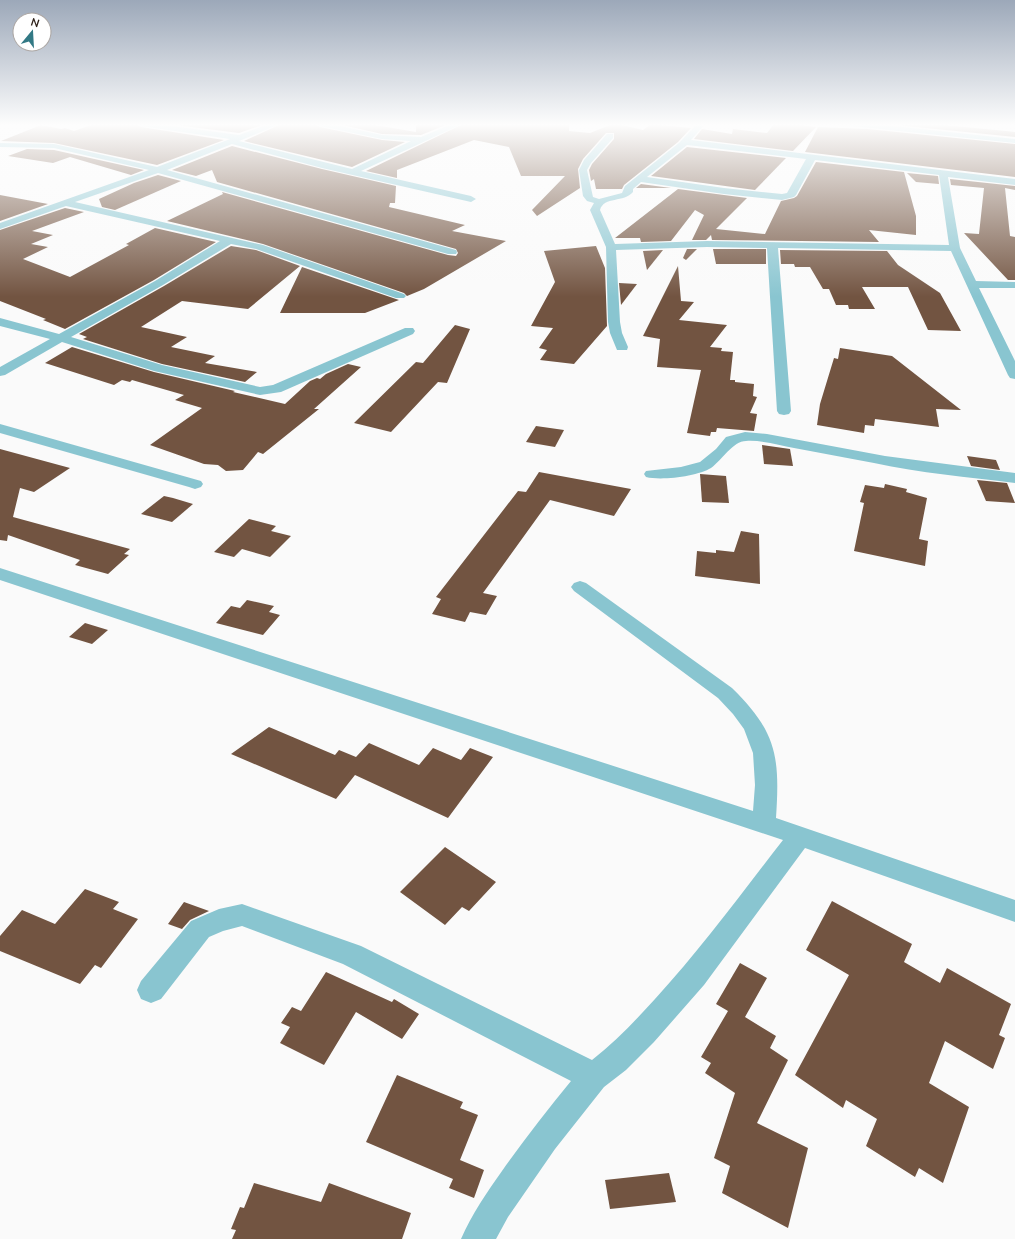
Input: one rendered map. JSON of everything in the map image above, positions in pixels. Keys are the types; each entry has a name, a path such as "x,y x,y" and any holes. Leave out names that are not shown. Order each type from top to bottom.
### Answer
{"street":[{"path":"0,226 125,182"},
{"path":"200,182 452,252"},
{"path":"400,182 471,199"},
{"path":"585,182 590,199 600,202"},
{"path":"622,347 616,333 614,322 611,247 595,210 596,206 600,202 625,195 628,192 628,188 635,182"},
{"path":"664,182 724,191 782,197 791,195 798,182"},
{"path":"945,182 955,248 1014,372"},
{"path":"65,203 259,247 400,296"},
{"path":"0,372 159,283 230,240"},
{"path":"611,247 707,244 955,248"},
{"path":"772,245 784,411"},
{"path":"972,284 1015,285"},
{"path":"0,322 61,338 159,368 260,391 276,389 409,331"},
{"path":"0,428 195,484"},
{"path":"652,474 694,470 705,465 721,452 731,440 745,436 767,438 886,460 1015,478"},
{"path":"0,574 800,836 1015,911"},
{"path":"580,587 724,693 740,707 753,724 767,758 767,785 764,825"},
{"path":"478,1239 497,1206 544,1138 594,1077 616,1060 644,1032 694,976 800,836"},
{"path":"151,990 200,929 219,920 242,915 352,955 594,1077"}],"building":[{"path":"179,182 115,210 102,207 99,199 134,183"},
{"path":"217,182 378,182 396,186 395,203 390,203 389,207 465,225 452,231 506,241 424,289 407,296 404,293 263,244 167,221 223,194 222,192 448,255 456,256 458,253 456,249"},
{"path":"559,182 579,182 580,188 537,216 532,210"},
{"path":"595,182 628,182 622,189 596,189"},
{"path":"694,182 763,182 755,190"},
{"path":"805,182 907,182 916,216 916,235 869,230 879,242 712,240 711,235 706,240 692,240 704,215 695,210 671,241 641,242 640,238 615,238 678,189 747,198 716,229 765,234 781,201 797,196"},
{"path":"916,182 939,182 939,184"},
{"path":"950,182 976,182 1015,186 1015,190 1005,188 1010,236 1015,237 1015,280 1008,280 964,233 979,234 984,188 951,185"},
{"path":"641,184 671,188 636,188"},
{"path":"0,195 48,204 0,221"},
{"path":"65,208 84,212 32,231 53,235 31,244 48,247 23,259 70,277 129,245 126,244 155,228 216,242 154,280 65,329 43,320 46,319 0,301 0,230"},
{"path":"231,246 256,250 300,266 248,309 182,301 141,327 187,337 171,347 215,356 205,363 257,372 245,382 162,364 83,339 87,337 79,334 164,286"},
{"path":"596,246 605,268 607,326 574,364 540,360 547,350 539,348 553,328 531,326 555,282 544,251"},
{"path":"687,249 697,249 686,260 683,258"},
{"path":"713,249 766,249 766,264 716,264"},
{"path":"663,250 647,270 643,251"},
{"path":"780,250 887,251 898,265 940,293 961,331 928,330 908,287 862,287 875,309 849,309 848,305 836,305 829,289 823,289 810,267 795,267 794,264 781,264"},
{"path":"678,266 681,301 694,302 679,320 727,325 710,347 722,348 721,351 733,352 730,380 754,384 753,396 757,397 750,413 757,414 754,431 717,428 716,432 711,432 710,436 687,433 701,370 657,367 660,339 643,336"},
{"path":"302,267 399,300 365,313 280,313"},
{"path":"619,283 637,284 621,305"},
{"path":"455,325 470,329 447,383 438,382 391,432 354,423 416,362 423,363"},
{"path":"72,347 154,372 285,404 310,381 317,378 320,379 326,374 348,364 361,367 314,409 319,409 263,454 258,452 243,470 226,471 218,465 204,464 150,445 202,408 175,400 184,395 132,380 130,382 122,380 114,385 45,363"},
{"path":"840,348 892,356 961,410 936,409 939,427 875,419 874,426 865,425 864,433 817,425 820,404 834,358 838,359"},
{"path":"536,426 564,430 555,447 526,442"},
{"path":"762,445 790,449 793,466 764,464"},
{"path":"0,449 70,468 34,492 20,488 13,517 130,549 124,554 129,555 108,574 75,565 80,560 8,535 7,541 0,540"},
{"path":"967,456 996,460 1000,470 971,466"},
{"path":"539,472 631,489 614,516 550,500 483,593 497,596 486,615 470,612 465,622 432,614 441,599 436,597 518,491 526,492"},
{"path":"700,474 726,476 729,503 702,502"},
{"path":"977,480 1007,483 1015,503 986,501"},
{"path":"885,484 907,489 906,492 927,498 919,539 928,541 925,566 854,551 864,503 860,502 865,485 884,488"},
{"path":"164,496 193,504 172,522 141,514"},
{"path":"249,519 276,526 271,531 291,536 270,557 242,549 234,557 214,552"},
{"path":"741,531 759,534 760,584 695,576 697,551 716,553 716,550 734,552"},
{"path":"247,600 274,606 269,612 280,615 263,635 216,623 231,606 240,608"},
{"path":"85,623 108,630 92,644 69,637"},
{"path":"269,727 335,755 339,750 356,757 369,743 419,765 433,748 461,760 470,748 493,757 448,818 355,775 336,799 231,754"},
{"path":"445,847 496,882 469,911 462,907 445,925 400,892"},
{"path":"85,889 119,902 113,909 138,919 101,968 95,965 80,984 0,951 0,936 22,910 55,924"},
{"path":"832,901 912,944 904,962 940,983 947,968 1011,1004 999,1035 1005,1038 993,1069 945,1041 929,1083 969,1107 943,1183 919,1168 915,1177 866,1146 877,1119 846,1100 843,1108 795,1075 849,975 806,950"},
{"path":"184,902 209,911 190,920 182,929 168,924"},
{"path":"740,963 767,978 745,1017 776,1036 770,1048 788,1060 757,1123 808,1148 788,1228 722,1193 730,1166 714,1158 735,1093 705,1073 711,1063 701,1057 728,1011 716,1004"},
{"path":"326,972 392,1002 394,999 419,1014 402,1039 356,1012 324,1065 280,1043 290,1027 281,1023 292,1007 301,1011"},
{"path":"397,1075 463,1102 460,1108 478,1115 460,1160 484,1170 474,1198 449,1188 453,1179 366,1142"},
{"path":"669,1173 676,1202 610,1209 605,1180"},
{"path":"254,1183 321,1202 329,1183 411,1213 402,1239 232,1239 236,1230 231,1229 240,1207 244,1208"}]}
